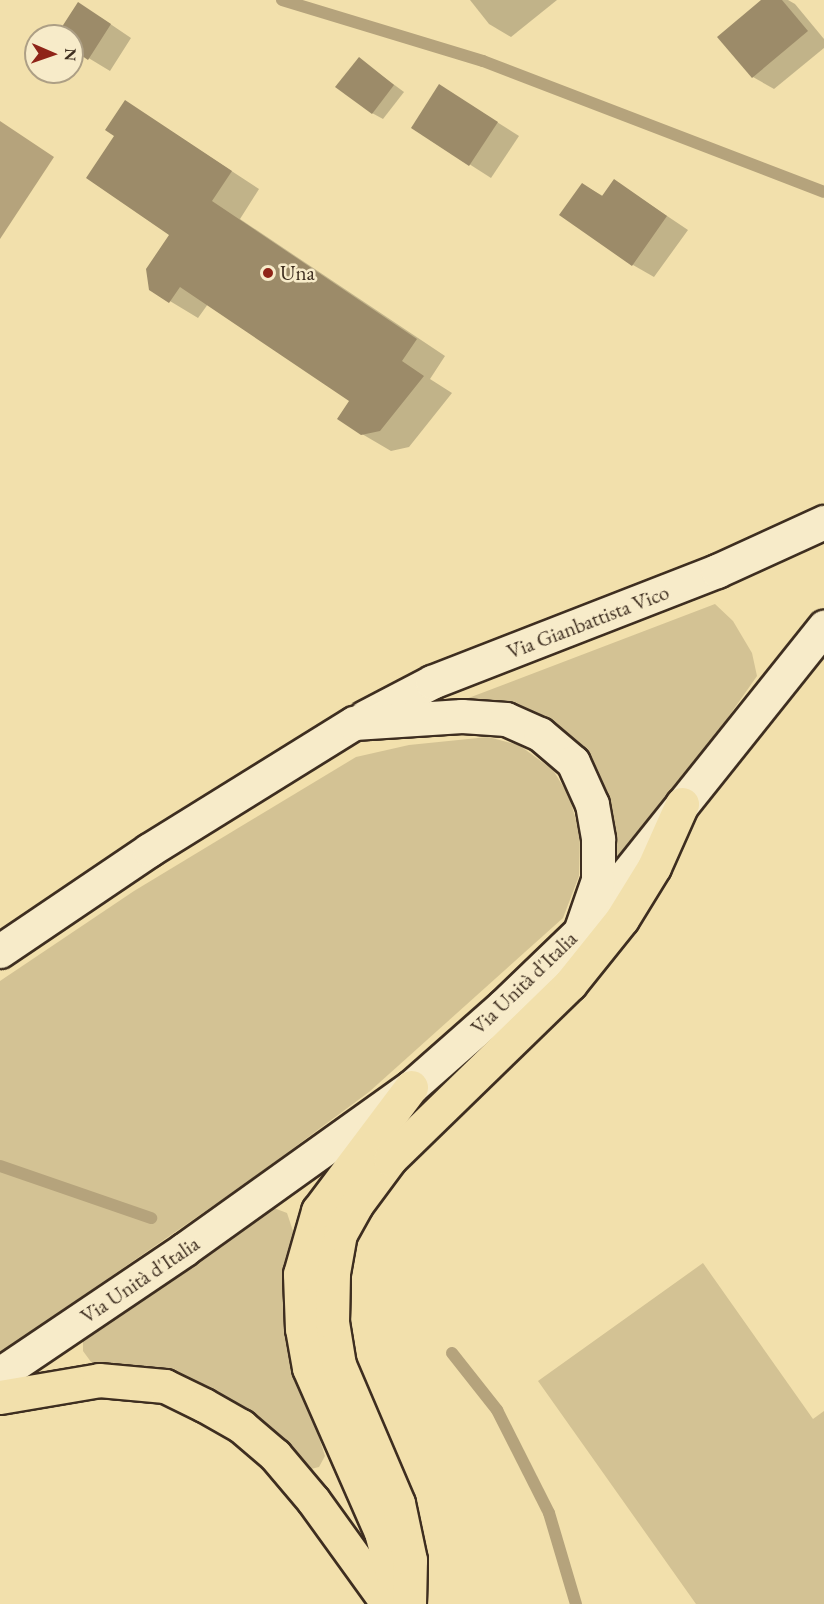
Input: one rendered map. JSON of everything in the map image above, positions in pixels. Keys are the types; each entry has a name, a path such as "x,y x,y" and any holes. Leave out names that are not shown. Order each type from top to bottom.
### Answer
{"highway":[{"path":"409,1604 410,1560 398,1503 339,1365 332,1322 333,1273 340,1234 356,1205 390,1159 570,984 622,919 654,867 682,804"},
{"path":"401,1604 381,1532 309,1368 302,1329 300,1274 318,1211 411,1087"},
{"path":"0,1397 99,1380 165,1386 241,1426 275,1455 313,1500 388,1604"},
{"path":"0,1422 59,1386"}],"main road":[{"name":"Via Gianbattista Vico","path":"354,723 432,682 717,572 824,522"},
{"path":"580,932 768,692 824,627"},
{"name":"Via Unità d'Italia","path":"0,951 149,850 354,723 462,717 506,719 540,734 573,762 592,804 598,839 598,880 580,932 503,1006 411,1087 185,1250 0,1374"}],"shaded area":[{"path":"0,121 54,157 0,239"},
{"path":"715,604 733,621 752,653 757,676 603,896 594,781 571,736 548,718 525,708 458,702"},
{"path":"488,737 519,745 553,770 569,796 580,834 579,876 563,918 369,1092 249,1181 0,1353 0,981 134,891 356,757 409,745"},
{"path":"266,1205 287,1213 295,1237 297,1370 325,1456 319,1467 307,1470 94,1366 83,1351 83,1332"},
{"path":"703,1263 813,1419 824,1411 824,1604 696,1604 538,1381"}],"building":[{"path":"761,0 782,0 808,31 752,78 717,37"},
{"path":"78,2 111,24 88,60 84,57 84,24 64,24"},
{"path":"359,57 394,85 372,114 335,87"},
{"path":"439,84 498,122 469,166 411,128"},
{"path":"125,100 232,171 212,201 417,339 402,361 424,376 380,431 361,435 337,419 349,401 180,287 169,303 149,290 146,269 169,235 86,178 114,136 105,130"},
{"path":"614,179 667,216 632,266 559,215 582,183 602,196"}],"waterway":[{"path":"282,0 483,61 824,192"},
{"path":"0,1166 151,1218"},
{"path":"452,1353 497,1410 549,1513 576,1604"}],"place":[{"name":"Una","path":"268,273"}]}
